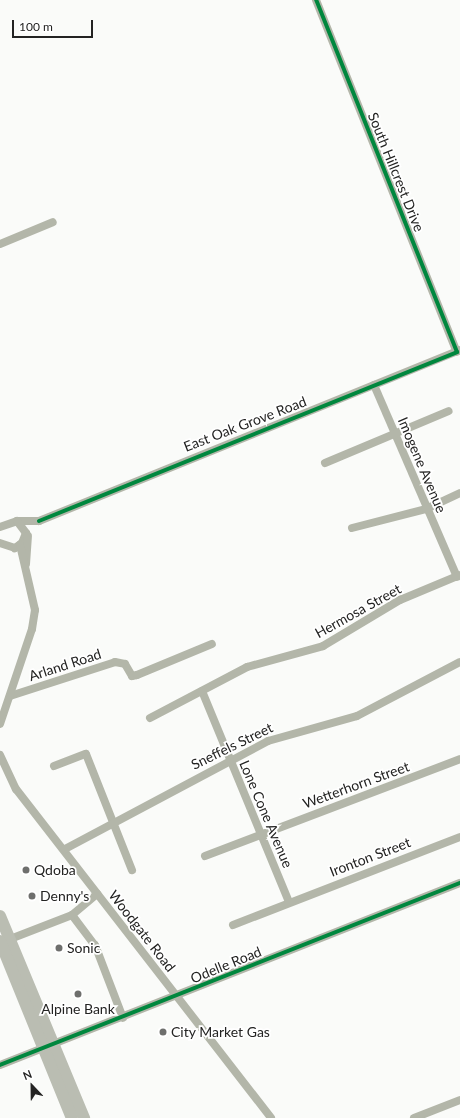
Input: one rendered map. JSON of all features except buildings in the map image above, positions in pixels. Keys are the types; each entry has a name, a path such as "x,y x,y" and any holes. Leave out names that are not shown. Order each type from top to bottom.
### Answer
{"highway":[{"path":"0,916 3,941 48,1046 84,1118"},
{"path":"48,1046 72,1118"}],"street":[{"name":"South Hillcrest Drive","path":"316,0 458,351"},
{"path":"0,244 53,222"},
{"name":"East Oak Grove Road","path":"27,531 40,521 458,351"},
{"name":"Imogene Avenue","path":"374,385 396,436 413,470 426,509 458,576"},
{"path":"325,463 396,436 449,411"},
{"path":"352,528 426,509 460,493"},
{"name":"East Oak Grove Road","path":"0,526 17,521 40,521"},
{"path":"17,521 27,531 26,571"},
{"path":"0,724 10,696 35,610 20,545 27,531"},
{"path":"0,544 12,548 20,545"},
{"path":"12,548 26,571"},
{"name":"Hermosa Street","path":"150,718 247,667 323,646 400,600 458,576"},
{"name":"Arland Road","path":"10,696 115,662 125,664 132,676 137,675 212,644"},
{"name":"Sneffels Street","path":"65,849 114,820 274,738 357,716 460,662"},
{"name":"Lone Cone Avenue","path":"202,691 289,902"},
{"path":"54,766 86,754 114,820 132,870"},
{"name":"Woodgate Road","path":"0,755 16,789 65,849 97,894 271,1118"},
{"name":"Wetterhorn Street","path":"205,856 460,759"},
{"name":"Ironton Street","path":"233,925 289,902 460,837"},
{"name":"Odelle Road","path":"0,1065 123,1018 460,883"},
{"path":"3,941 72,915 97,894"},
{"path":"72,915 95,945 123,1018"},
{"path":"414,1118 460,1100"}],"cycle path":[{"path":"39,521 457,352 316,0"},
{"path":"0,1065 460,883"}],"place":[{"name":"Qdoba","path":"26,870"},
{"name":"Denny's","path":"32,896"},
{"name":"Sonic","path":"59,948"},
{"name":"Alpine Bank","path":"78,994"},
{"name":"City Market Gas","path":"163,1032"}]}
